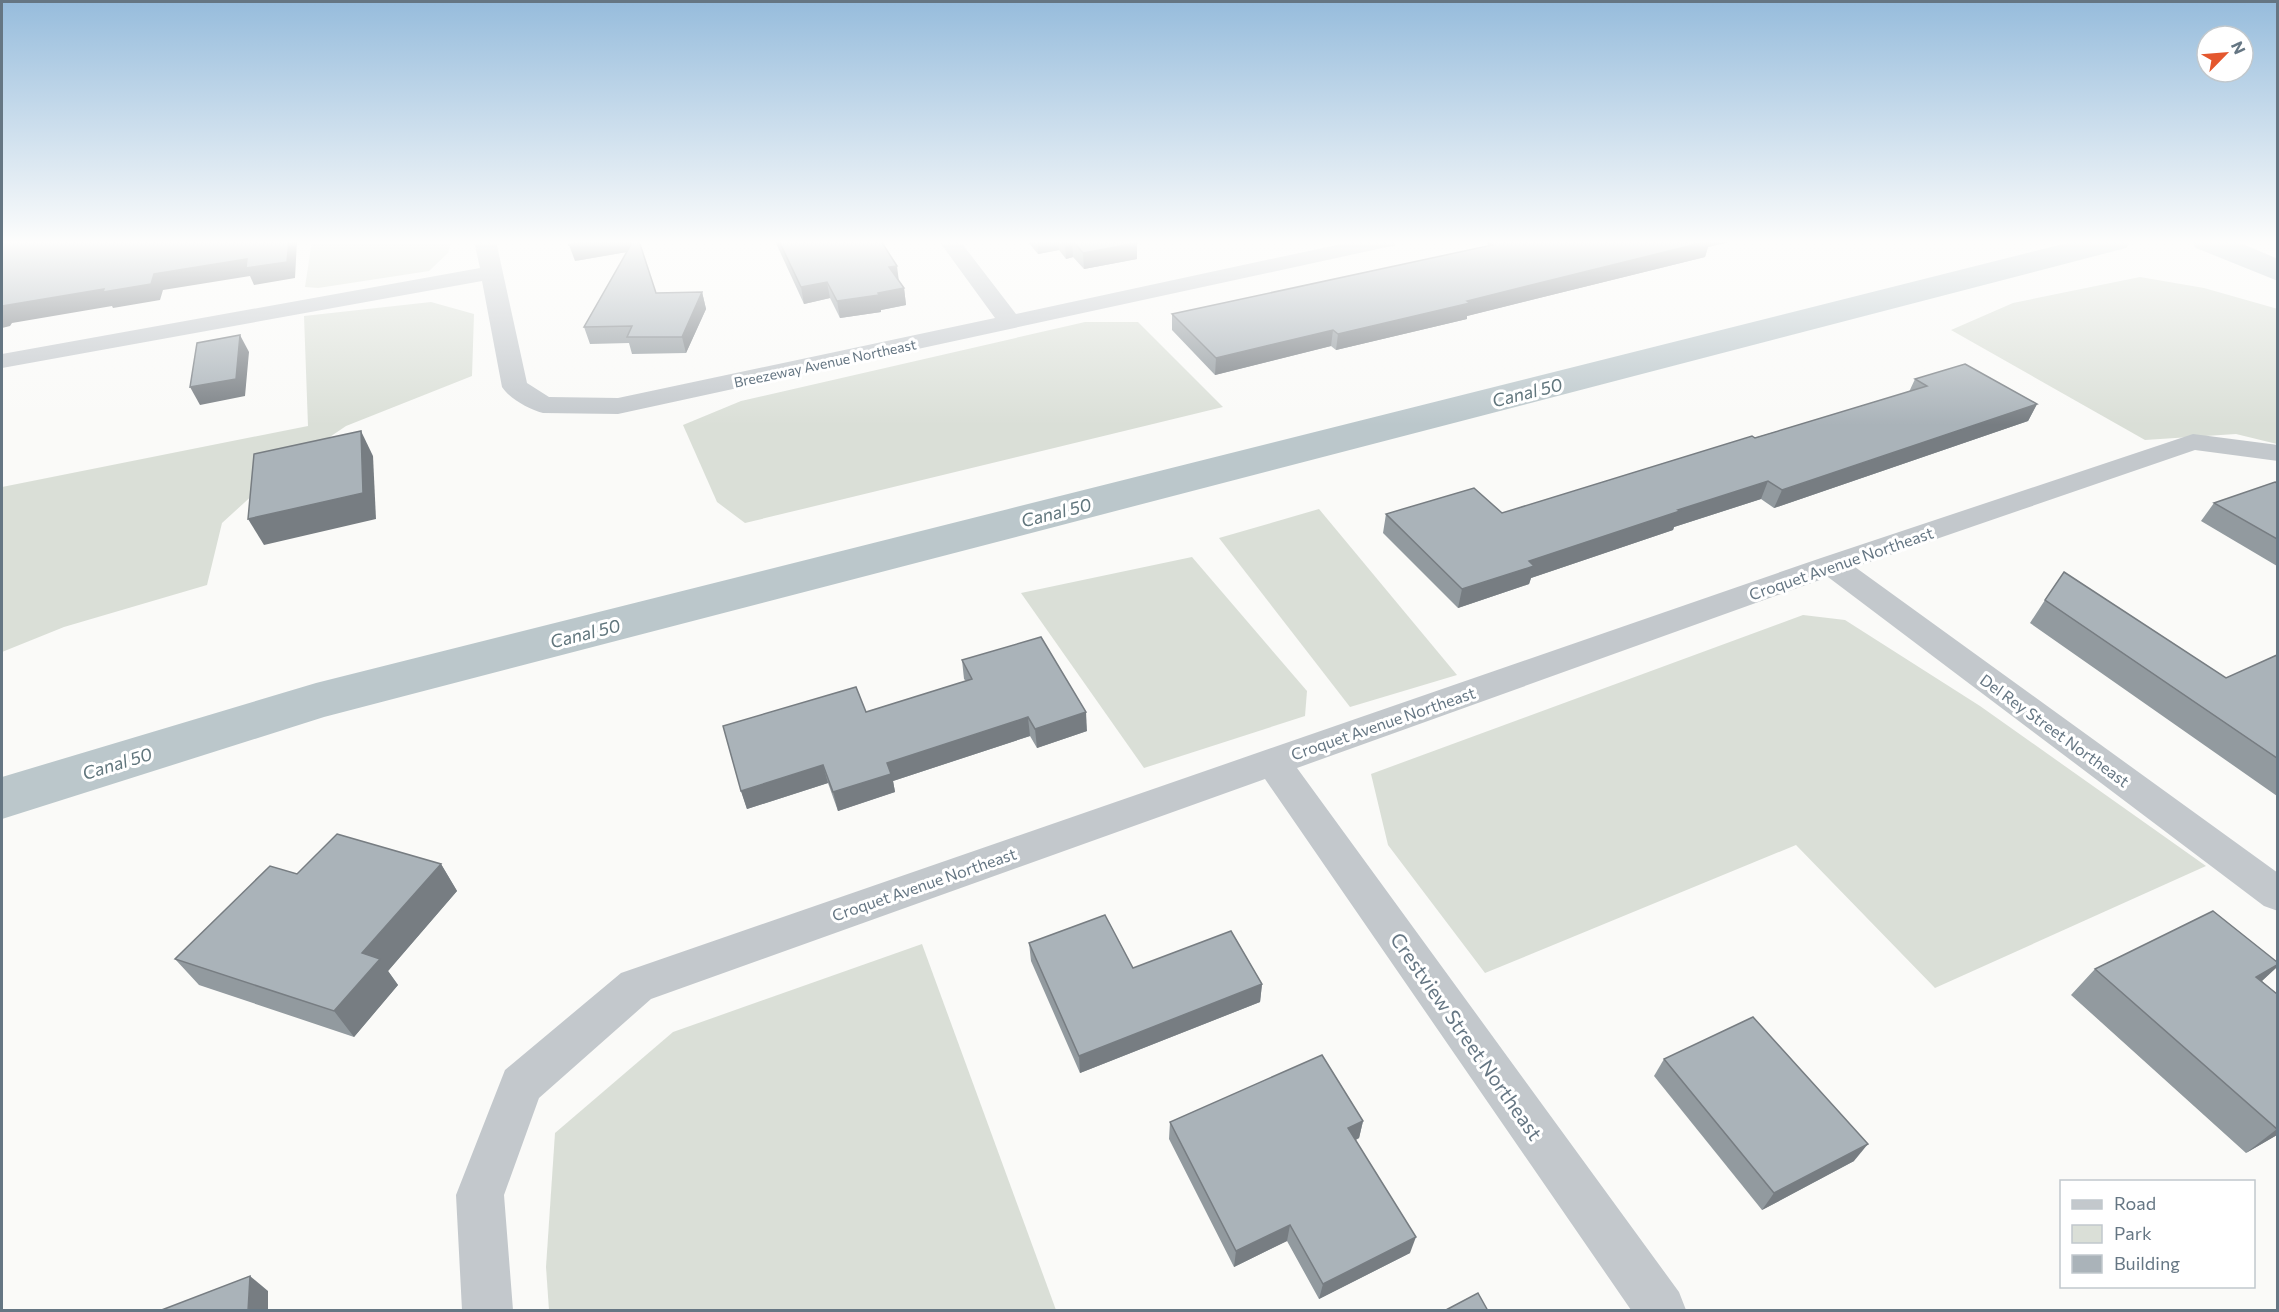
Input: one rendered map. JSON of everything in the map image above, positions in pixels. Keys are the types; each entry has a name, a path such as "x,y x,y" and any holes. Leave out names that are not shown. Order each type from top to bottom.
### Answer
{"street":[{"path":"2,361 329,302"},
{"name":"Breezeway Avenue Northeast","path":"497,302 515,387 543,405 618,406 1106,302"},
{"path":"995,302 1011,323"},
{"name":"Croquet Avenue Northeast","path":"487,1311 480,1195 521,1085 636,986 1832,565 2193,442 2277,453"},
{"name":"Del Rey Street Northeast","path":"1832,565 2277,895"},
{"name":"Crestview Street Northeast","path":"1273,762 1661,1311"}],"green space":[{"path":"429,302 474,314 472,376 346,426 278,472 222,523 207,585 64,627 2,652 2,487 308,426 304,316"},
{"path":"2254,302 2278,309 2277,444 2236,434 2145,440 1951,330 2013,303"},
{"path":"1085,322 1138,322 1223,407 745,523 717,502 683,425 741,401"},
{"path":"1319,509 1457,675 1350,707 1219,538"},
{"path":"1192,557 1307,691 1305,716 1144,768 1021,593"},
{"path":"1803,615 1845,620 1980,706 2206,866 1935,988 1796,845 1485,973 1388,845 1371,774"},
{"path":"922,944 1056,1310 549,1310 546,1267 555,1133 673,1032"}],"building":[{"path":"2,302 25,302 2,306"},
{"path":"598,302 697,302 682,337 627,337 632,326 584,327"},
{"path":"1227,302 1470,303 1338,334 1333,330 1216,358 1172,314"},
{"path":"240,335 236,379 190,387 197,343"},
{"path":"1965,364 2037,404 1782,490 1768,481 1529,561 1534,566 1462,589 1386,514 1474,488 1502,513 1752,436 1755,438 1927,386 1915,379"},
{"path":"361,431 363,493 248,519 254,454"},
{"path":"2277,483 2277,539 2214,503"},
{"path":"2064,572 2226,678 2277,655 2277,758 2045,600"},
{"path":"1041,637 1086,712 1035,729 1028,717 887,763 891,774 833,792 823,765 741,791 723,726 856,687 866,712 972,679 962,660"},
{"path":"337,834 441,864 362,953 380,959 334,1011 175,959 270,866 297,874"},
{"path":"2213,911 2277,962 2277,965 2256,977 2277,994 2277,1129 2095,969"},
{"path":"1105,915 1133,968 1231,931 1262,984 1079,1056 1029,943"},
{"path":"1753,1017 1868,1144 1774,1193 1664,1059"},
{"path":"1322,1055 1363,1121 1348,1128 1416,1237 1323,1284 1290,1225 1236,1251 1170,1122"},
{"path":"250,1276 248,1311 159,1311"},
{"path":"1478,1293 1488,1311 1444,1311"}],"waterway":[{"name":"Canal 50","path":"2,798 316,701 1876,302"}]}
